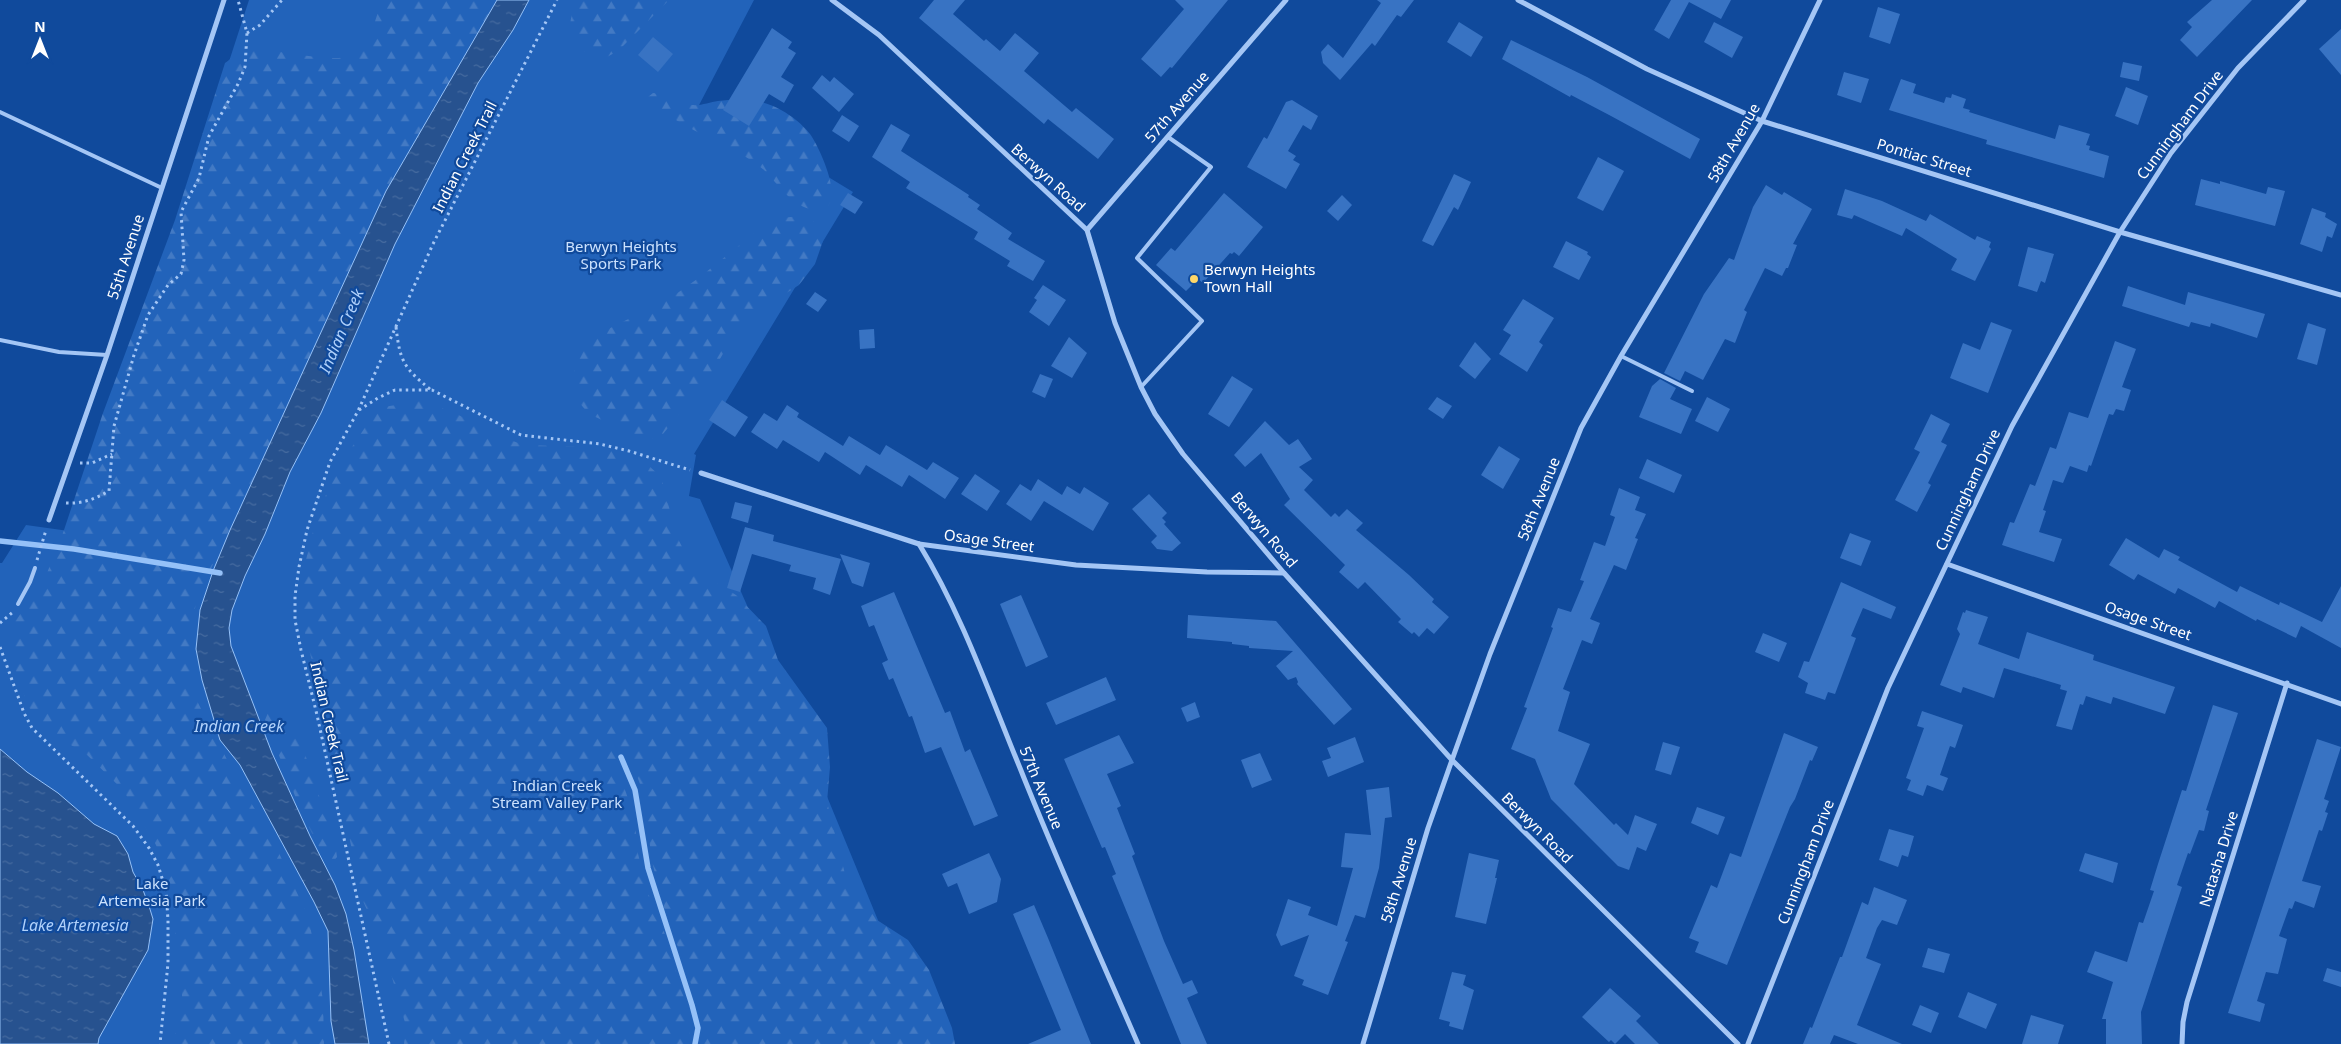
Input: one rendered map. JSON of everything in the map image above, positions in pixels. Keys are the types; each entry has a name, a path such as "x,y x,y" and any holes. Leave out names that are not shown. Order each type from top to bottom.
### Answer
{"street":[{"name":"55th Avenue","path":"49,520 107,355 224,0"},
{"name":"Berwyn Road","path":"832,0 879,35 1086,230 1115,323 1141,387 1168,434 1284,573 1452,760 1738,1044"},
{"name":"57th Avenue","path":"1086,230 1286,0"},
{"name":"Pontiac Street","path":"1518,0 1647,69 1762,121 2120,232 2341,295"},
{"name":"58th Avenue","path":"1363,1044 1428,828 1452,760 1490,654 1581,428 1621,356 1762,121 1820,0"},
{"name":"Cunningham Drive","path":"1748,1044 1888,688 2012,426 2120,232 2171,153 2232,76 2304,0"},
{"name":"Osage Street","path":"701,473 919,544 1076,565 1207,572 1284,573"},
{"name":"57th Avenue","path":"919,544 940,578 957,616 1032,799 1138,1044"},
{"name":"Osage Street","path":"1947,564 2287,683 2341,704"},
{"name":"Natasha Drive","path":"2182,1044 2183,1022 2187,1002 2287,683"}],"lane":[{"path":"0,112 162,188"},
{"path":"1141,387 1202,321 1137,258 1211,167 1168,136"},
{"path":"0,340 59,352 107,355"},
{"path":"1621,356 1692,391"},
{"path":"18,604 30,582 34,568"}],"path":[{"path":"55,502 76,504 95,499 109,491 114,426 148,315 168,285 181,274 184,260 181,212 199,178 209,136 238,84 245,67 247,33 238,0"},
{"path":"247,33 260,25 282,0"},
{"name":"Indian Creek Trail","path":"389,1044 296,620 298,567 307,530 330,462 358,411 433,244 557,0"},
{"name":"Indian Creek Trail","path":"396,327 403,363 413,376 432,390 521,435 600,444 701,473"},
{"name":"Indian Creek Trail","path":"358,411 395,390 432,390"},
{"path":"69,462 92,464 112,454"},
{"path":"34,568 49,520"},
{"path":"0,647 24,713 32,728 133,826 149,848 158,865 166,891 168,920 168,963 160,1044"}],"green space":[{"name":"Indian Creek Stream Valley Park","path":"249,0 754,0 698,107 708,104 853,192 694,454 696,455 689,496 700,499 765,646 929,1044 0,1044 0,563 2,563 26,525 76,532"},
{"path":"382,0 497,0 329,312 286,411 197,598 192,624 190,653 196,699 242,789 269,831 309,919 323,1000 324,1044 173,1044 183,1013 181,977 176,950 173,891 156,845 123,790 84,752 63,741 37,718 28,706 9,651 11,634 15,621 35,595 47,573 63,533 103,413 175,220 225,63 241,52 254,50 325,58 342,58 355,55 367,42"},
{"path":"578,0 669,0 618,51 605,58 582,50 572,38 570,31 571,18"},
{"path":"653,93 692,105 726,100 751,100 774,106 785,112 804,127 820,151 832,190 831,201 825,208 815,210 800,205 752,161 654,107 649,102 648,97"},
{"path":"801,216 811,219 817,225 823,241 815,264 799,285 760,310 731,340 710,376 663,434 653,439 639,437 589,414 577,400 572,382 575,368 587,344 598,334 669,299 700,277 762,227 781,218"},
{"path":"419,401 453,412 494,434 524,445 589,447 617,452 648,465 661,477 677,537 694,570 736,595 766,626 778,660 827,728 830,767 827,802 846,878 877,920 908,940 929,970 952,1028 955,1044 700,1044 701,1020 698,1004 661,899 652,861 643,792 631,760 619,754 619,773 636,821 636,846 648,893 669,944 681,990 690,1012 689,1044 404,1044 406,1026 383,946 363,901 340,794 331,734 305,634 301,599 303,572 317,515 338,468 370,420 384,407"},
{"path":"269,710 283,715 306,757 335,843 337,857 333,862 325,859 301,811 265,720"}],"water":[{"name":"Indian Creek","path":"497,0 529,0 513,30 478,83 395,244 321,413 290,472 265,534 245,576 232,610 229,628 231,646 272,753 335,885 346,914 354,950 369,1044 335,1044 331,1021 328,931 240,765 220,740 202,680 196,649 200,610 213,571 230,530 386,191"},
{"name":"Lake Artemesia","path":"0,749 27,772 58,793 94,824 117,836 128,854 133,872 149,906 153,919 148,950 99,1038 98,1044 0,1044"}],"building":[{"path":"934,0 965,0 953,14 984,41 986,39 1000,51 1015,33 1039,53 1024,71 1072,112 1076,108 1114,139 1098,159 1048,119 1044,124 919,18"},
{"path":"1175,0 1228,0 1172,68 1170,67 1161,77 1141,59 1184,9"},
{"path":"1377,0 1414,0 1401,17 1397,15 1375,46 1372,43 1340,80 1323,63 1321,52 1328,44 1343,58 1381,3"},
{"path":"1671,0 1731,0 1721,19 1689,2 1669,39 1654,30"},
{"path":"2212,0 2252,0 2197,57 2180,40 2192,27 2187,22"},
{"path":"1878,7 1900,14 1890,44 1869,37"},
{"path":"1459,22 1483,37 1471,57 1447,42"},
{"path":"1714,22 1743,37 1732,58 1704,42"},
{"path":"772,28 792,42 788,48 796,53 781,77 794,85 784,103 769,94 749,126 723,110"},
{"path":"2341,29 2341,75 2319,49"},
{"path":"653,37 673,54 658,72 638,55"},
{"path":"1511,40 1587,77 1700,139 1690,159 1571,95 1570,97 1502,59"},
{"path":"2123,62 2142,66 2139,81 2120,77"},
{"path":"1844,72 1869,79 1861,103 1837,95"},
{"path":"822,75 830,82 834,77 854,94 839,112 812,88"},
{"path":"1901,79 1916,84 1913,93 1944,103 1946,97 1951,98 1952,94 1966,99 1963,108 1970,110 1969,112 2055,139 2059,125 2090,134 2086,145 2090,146 2089,150 2109,156 2104,178 1986,144 1987,140 1889,110"},
{"path":"2126,87 2148,96 2138,125 2115,116"},
{"path":"1292,100 1318,116 1311,130 1303,125 1288,151 1296,156 1293,160 1300,164 1286,189 1247,167 1264,137 1267,139 1286,102"},
{"path":"842,115 859,126 849,142 832,131"},
{"path":"891,124 910,135 901,151 969,195 968,197 980,205 977,209 1012,233 1008,239 1045,261 1033,281 1007,266 1010,261 974,239 978,232 906,188 910,182 872,157"},
{"path":"1598,157 1624,171 1603,211 1577,198"},
{"path":"1454,174 1471,182 1458,210 1454,207 1433,246 1422,241"},
{"path":"2201,179 2220,184 2220,181 2266,194 2268,187 2285,191 2275,226 2195,205"},
{"path":"1766,185 1782,195 1784,192 1812,209 1793,244 1797,245 1788,268 1786,268 1782,276 1765,268 1744,310 1747,312 1735,343 1725,339 1703,380 1685,371 1680,381 1664,373 1704,294 1729,258 1734,260 1753,207"},
{"path":"1845,189 1882,201 1926,221 1930,214 1975,240 1977,236 1991,242 1989,247 1991,249 1975,281 1951,270 1957,259 1906,228 1902,236 1854,215 1852,219 1837,215"},
{"path":"848,193 863,202 855,214 840,205"},
{"path":"1224,193 1263,227 1239,256 1234,252 1230,253 1203,283 1198,279 1186,291 1156,265 1171,248 1175,251"},
{"path":"1342,195 1352,205 1338,221 1327,211"},
{"path":"2312,208 2326,213 2325,217 2337,224 2332,238 2327,236 2322,252 2300,244"},
{"path":"1566,241 1588,252 1587,254 1591,257 1579,280 1553,267"},
{"path":"2028,247 2054,254 2045,283 2041,281 2037,292 2018,286"},
{"path":"1043,285 1066,300 1049,326 1029,312 1037,300 1034,298"},
{"path":"2128,286 2185,305 2188,292 2265,314 2257,338 2211,323 2210,327 2191,322 2189,327 2122,306"},
{"path":"815,292 827,300 818,312 806,304"},
{"path":"1523,299 1554,318 1539,342 1543,345 1527,372 1499,354 1511,335 1503,330"},
{"path":"1991,322 2012,330 1988,393 1950,378 1963,343 1980,350"},
{"path":"2308,323 2326,329 2317,365 2297,359"},
{"path":"874,329 875,348 860,349 859,330"},
{"path":"1069,337 1087,353 1072,378 1051,366"},
{"path":"2115,341 2136,349 2122,387 2131,390 2124,411 2116,409 2113,415 2109,414 2091,466 2089,465 2087,472 2070,466 2063,483 2053,480 2043,510 2046,511 2039,532 2062,539 2054,562 2002,545 2010,522 2014,523 2030,484 2035,486 2050,447 2056,449 2069,412 2088,418"},
{"path":"1475,342 1491,359 1475,379 1459,366"},
{"path":"1040,374 1053,379 1045,398 1032,392"},
{"path":"1232,376 1253,389 1229,427 1208,414"},
{"path":"1660,379 1676,388 1670,399 1692,409 1681,434 1639,417 1652,386"},
{"path":"1437,397 1452,406 1443,419 1428,409"},
{"path":"1707,397 1730,409 1718,432 1695,421"},
{"path":"722,400 748,417 735,437 709,420"},
{"path":"787,405 799,413 797,417 843,446 849,436 880,455 886,445 927,470 933,462 959,478 945,499 909,475 902,487 866,465 860,475 825,452 819,462 783,440 777,449 751,432 764,413 777,421"},
{"path":"1931,414 1950,424 1941,442 1947,445 1928,483 1931,485 1917,512 1895,500 1920,452 1914,449"},
{"path":"1265,421 1289,445 1298,439 1312,459 1299,467 1313,480 1304,490 1331,517 1335,513 1339,517 1347,509 1363,523 1356,530 1409,575 1434,599 1432,602 1449,617 1434,634 1427,628 1419,637 1414,632 1412,634 1398,622 1401,619 1365,582 1358,589 1339,572 1345,565 1284,505 1290,499 1261,453 1245,467 1234,455"},
{"path":"1499,446 1520,459 1503,489 1481,475"},
{"path":"1647,459 1682,475 1674,493 1639,478"},
{"path":"975,474 1000,491 987,511 961,494"},
{"path":"1038,479 1062,495 1067,486 1080,494 1084,487 1109,503 1093,531 1044,501 1031,521 1006,504 1020,484 1031,491"},
{"path":"1619,488 1640,497 1635,510 1646,514 1635,538 1638,539 1626,570 1614,565 1590,619 1600,623 1592,644 1582,640 1563,689 1570,692 1558,731 1590,744 1574,784 1614,825 1616,823 1628,835 1635,815 1657,824 1646,851 1637,847 1629,870 1618,866 1551,799 1535,759 1511,749 1527,708 1524,707 1553,628 1551,627 1558,608 1571,612 1584,581 1580,580 1594,542 1605,546 1615,517 1610,515"},
{"path":"1149,494 1167,513 1162,518 1166,522 1164,524 1181,543 1172,551 1157,549 1151,542 1157,536 1132,509"},
{"path":"735,502 752,506 748,523 731,518"},
{"path":"745,527 774,535 773,541 841,559 830,595 813,589 816,578 789,571 791,565 752,554 740,592 727,588"},
{"path":"1850,533 1871,541 1861,566 1840,558"},
{"path":"2126,538 2159,558 2164,549 2180,557 2178,560 2237,592 2240,586 2279,605 2280,602 2322,622 2341,586 2341,648 2301,626 2296,638 2257,619 2256,621 2219,601 2215,608 2178,588 2175,594 2138,574 2134,580 2109,565"},
{"path":"840,554 870,563 863,587 852,583"},
{"path":"1841,582 1896,607 1891,619 1863,608 1851,636 1856,638 1835,694 1828,692 1825,700 1805,693 1808,683 1798,677 1804,661 1809,662"},
{"path":"894,592 945,713 950,711 965,752 970,749 998,816 974,826 941,747 925,753 912,716 909,717 893,678 889,680 882,663 888,660 874,625 869,627 861,606"},
{"path":"1021,595 1048,657 1026,667 1000,604"},
{"path":"1966,610 1988,617 1978,644 2019,659 2027,632 2094,655 2093,660 2175,687 2165,714 2113,697 2111,704 2086,696 2083,705 2080,704 2072,730 2056,726 2067,691 2060,689 2061,685 2004,668 1994,698 1963,687 1961,693 1940,685 1960,634 1957,629 1963,612 1965,613"},
{"path":"1188,615 1276,621 1352,709 1334,725 1297,684 1296,677 1288,680 1276,666 1293,651 1249,648 1249,646 1232,644 1232,642 1187,638"},
{"path":"1763,633 1787,643 1779,662 1755,652"},
{"path":"1106,677 1116,700 1056,725 1046,703"},
{"path":"1195,702 1200,717 1187,722 1181,708"},
{"path":"2213,705 2238,713 2206,810 2209,811 2204,831 2199,830 2190,854 2188,853 2177,885 2182,887 2141,1012 2142,1044 2106,1044 2106,1019 2102,1019 2113,982 2087,972 2095,951 2127,962 2139,922 2143,923 2154,891 2150,890 2158,864 2182,790 2186,791"},
{"path":"1922,711 1963,725 1955,748 1950,746 1940,775 1948,778 1943,791 1927,785 1923,796 1907,790 1911,780 1906,778 1924,728 1917,726"},
{"path":"1784,733 1818,747 1812,761 1810,760 1790,807 1727,965 1695,952 1699,942 1689,938 1711,885 1717,888 1730,853 1741,857"},
{"path":"1119,735 1134,763 1107,774 1121,806 1117,808 1135,854 1132,856 1164,941 1183,984 1192,980 1198,993 1187,998 1207,1044 1181,1044 1112,876 1116,874 1105,847 1102,848 1064,759"},
{"path":"1355,737 1364,762 1328,777 1322,761 1331,758 1327,748"},
{"path":"2317,739 2341,747 2324,799 2329,801 2325,812 2328,813 2322,831 2319,830 2302,881 2321,886 2314,908 2295,901 2292,909 2289,908 2279,936 2287,939 2278,974 2266,972 2257,1001 2265,1004 2260,1022 2228,1013"},
{"path":"1663,742 1680,747 1671,775 1655,770"},
{"path":"1260,753 1272,780 1252,788 1241,760"},
{"path":"1389,787 1392,817 1385,818 1379,868 1365,918 1355,915 1345,941 1348,942 1328,995 1302,985 1304,980 1294,976 1309,935 1281,946 1276,935 1288,899 1311,907 1308,915 1337,926 1353,868 1341,867 1345,833 1371,835 1366,790"},
{"path":"1697,807 1725,817 1718,835 1691,823"},
{"path":"1889,829 1914,836 1908,857 1902,855 1898,867 1879,860"},
{"path":"989,853 1001,879 997,902 969,914 957,883 948,887 942,874"},
{"path":"1469,853 1499,860 1495,878 1497,878 1486,924 1455,917"},
{"path":"2085,853 2118,863 2113,883 2079,871"},
{"path":"1874,887 1907,900 1897,925 1882,920 1877,928 1866,958 1881,964 1857,1025 1902,1044 1858,1044 1834,1035 1830,1044 1803,1044 1810,1027 1812,1028 1840,957 1842,957 1862,902 1868,905"},
{"path":"1034,905 1091,1044 1028,1044 1061,1030 1013,914"},
{"path":"1928,948 1950,954 1944,973 1922,967"},
{"path":"2327,968 2341,972 2341,987 2323,981"},
{"path":"1452,972 1466,975 1463,985 1474,990 1463,1030 1449,1026 1450,1022 1439,1019"},
{"path":"1610,988 1641,1016 1636,1021 1659,1044 1635,1044 1625,1034 1615,1044 1611,1040 1609,1042 1582,1017"},
{"path":"1968,992 1997,1004 1986,1029 1958,1017"},
{"path":"1920,1005 1939,1013 1931,1033 1912,1025"},
{"path":"2031,1015 2064,1025 2058,1044 2022,1044"}],"waterway":[{"path":"0,541 74,549 220,573"},
{"path":"621,757 635,790 648,868 698,1028 695,1044"}],"place":[{"name":"Berwyn Heights Town Hall","path":"1194,279"}],"park label":[{"name":"Berwyn Heights Sports Park","path":"621,256"},
{"name":"Lake Artemesia Park","path":"152,892"}]}
